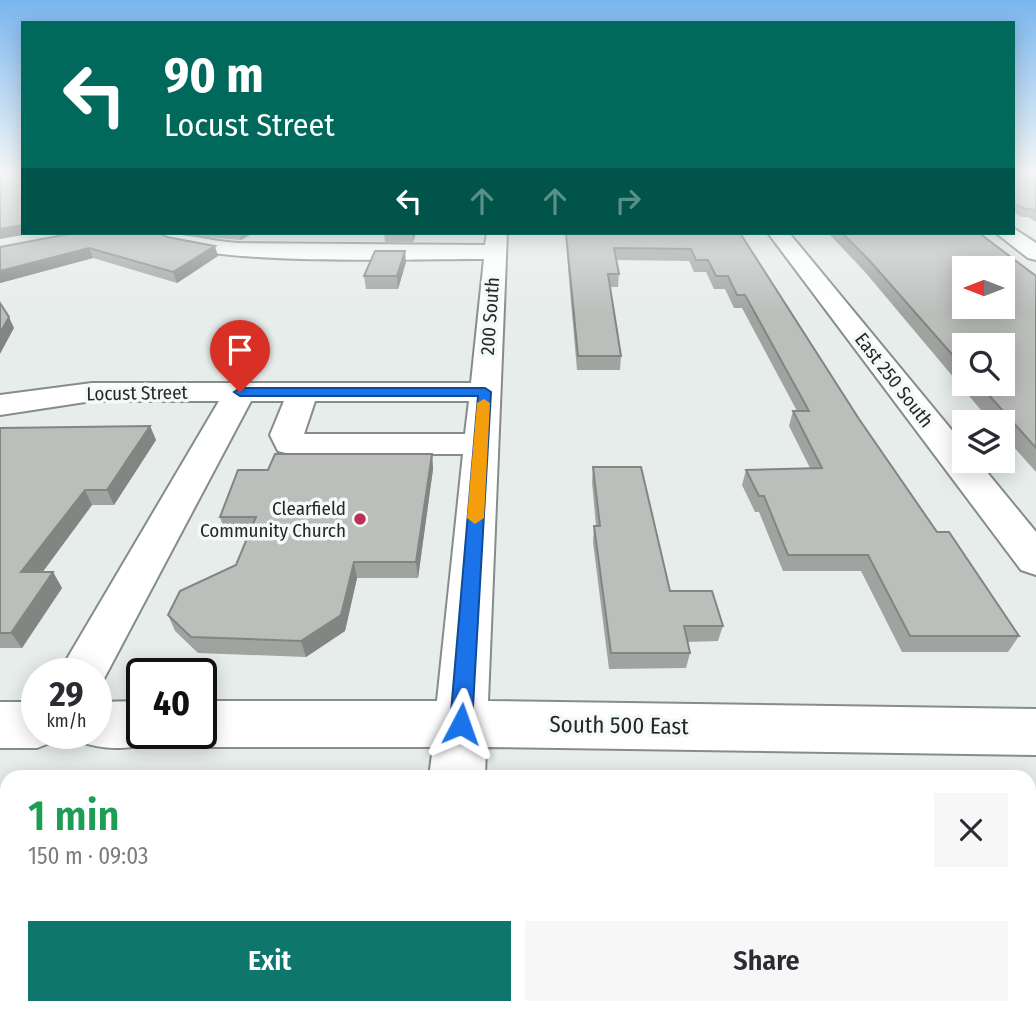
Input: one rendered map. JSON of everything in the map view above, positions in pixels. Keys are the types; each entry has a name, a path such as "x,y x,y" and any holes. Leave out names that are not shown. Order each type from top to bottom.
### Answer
{"street":[{"path":"1015,229 1036,229"},
{"path":"165,235 206,248 238,250 496,242"},
{"name":"East 250 South","path":"780,235 1036,560"},
{"path":"1010,235 1036,253"},
{"name":"200 South","path":"458,770 496,242"},
{"name":"Locust Street","path":"0,405 92,392 485,392"},
{"path":"91,658 240,392"},
{"path":"303,392 287,435 290,444 481,444"},
{"name":"South 500 East","path":"217,724 461,724 1036,732"},
{"path":"0,725 21,725"}],"building":[{"path":"0,219 21,219 21,225 0,229"},
{"path":"63,235 163,235 215,246 173,272 89,248 0,271 0,247"},
{"path":"566,235 741,235 859,419 937,532 949,532 1019,636 910,636 868,555 788,555 764,496 759,496 746,470 822,468 793,411 809,411 745,295 737,295 728,276 716,276 708,260 696,260 691,249 614,248 619,274 608,274 621,356 578,356"},
{"path":"844,235 982,235 1009,256 952,256 952,319 1015,319 1015,260 1036,276 1036,448 1015,424 1015,410 1002,410 990,396 1015,396 1015,333 952,333 952,354"},
{"path":"375,251 405,251 397,276 364,276"},
{"path":"0,303 9,317 0,333"},
{"path":"150,426 107,490 85,490 21,572 53,572 11,633 0,633 0,428"},
{"path":"275,454 432,454 416,562 354,562 341,615 301,641 191,637 168,615 180,591 236,565 256,517 220,517 238,470 268,470"},
{"path":"593,467 641,467 670,591 712,591 723,626 684,626 690,653 611,653 594,526 600,526"}],"slow traffic":[{"path":"475,518 484,403"}],"place":[{"name":"Clearfield Community Church","path":"360,519"}],"route":[{"path":"240,392 485,392 461,724"}]}
